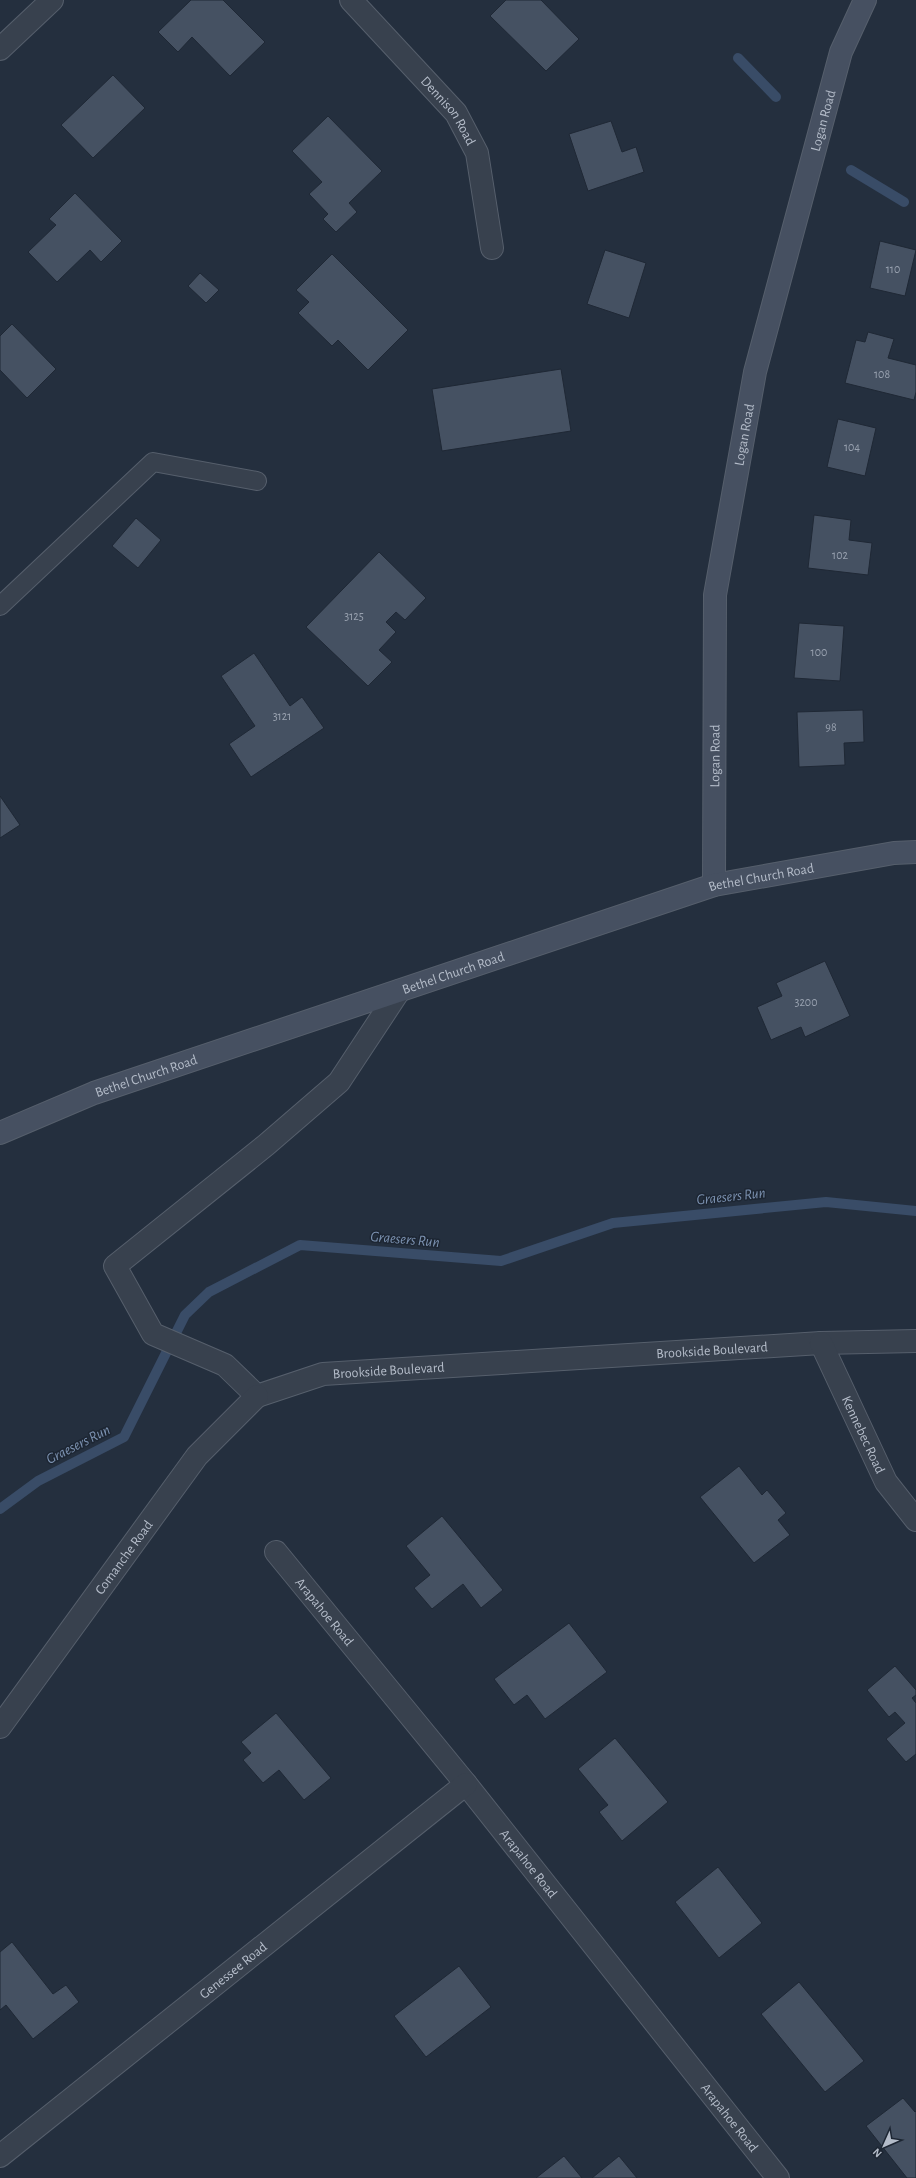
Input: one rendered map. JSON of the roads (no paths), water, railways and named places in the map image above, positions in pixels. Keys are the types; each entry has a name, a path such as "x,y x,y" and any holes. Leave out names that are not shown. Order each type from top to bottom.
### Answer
{"street":[{"path":"0,49 52,0"},
{"name":"Dennison Road","path":"351,0 456,112 477,153 492,248"},
{"name":"Logan Road","path":"714,885 716,588 755,372 841,52 865,0"},
{"name":"Bethel Church Road","path":"0,1133 94,1093 714,885 894,854 916,852"},
{"path":"256,1396 224,1365 153,1334 115,1266 266,1145 339,1082 399,991"},
{"name":"Brookside Boulevard","path":"256,1396 323,1374 821,1343 916,1341"},
{"name":"Kennebec Road","path":"821,1343 886,1482 916,1520"},
{"name":"Comanche Road","path":"0,1727 197,1456 256,1396"},
{"name":"Arapahoe Road","path":"276,1552 466,1784 778,2178"},
{"name":"Genessee Road","path":"0,2156 466,1784"}],"lane":[{"path":"0,606 153,462 257,481"}],"waterway":[{"path":"738,58 776,97"},
{"path":"851,170 904,202"},
{"name":"Graesers Run","path":"0,1509 38,1481 124,1437 185,1315 209,1292 300,1245 501,1261 613,1223 826,1202 916,1211"}]}
